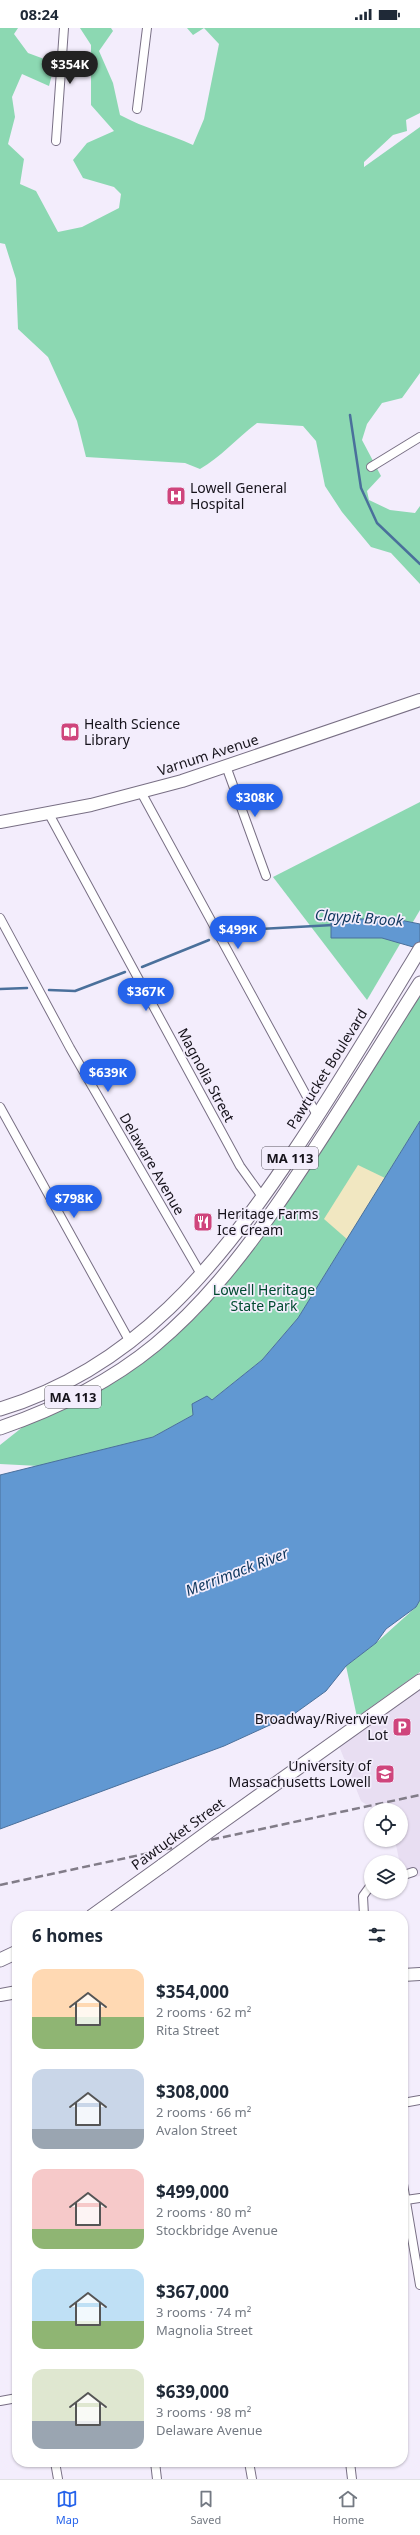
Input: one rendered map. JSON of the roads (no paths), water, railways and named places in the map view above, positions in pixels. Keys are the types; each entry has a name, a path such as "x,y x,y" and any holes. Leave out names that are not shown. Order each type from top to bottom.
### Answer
{"main road":[{"name":"Varnum Avenue","path":"0,822 49,814 141,792 226,766 420,700"},
{"name":"Pawtucket Boulevard","path":"0,1409 70,1380 130,1342 159,1319 202,1276 263,1198 318,1117 420,949"},
{"name":"MA 113","path":"0,1428 65,1402 103,1381 154,1346 201,1302 250,1242 304,1167 420,983"},
{"name":"Pawtucket Street","path":"99,1911 420,1681"},
{"path":"0,1960 12,1954"},
{"path":"408,1975 420,1974"},
{"path":"1,1993 12,1992"}],"street":[{"path":"56,141 64,28"},
{"path":"137,109 147,28"},
{"path":"371,467 420,437"},
{"path":"226,766 266,876"},
{"path":"141,792 318,1117"},
{"name":"Magnolia Street","path":"49,814 240,1166 263,1198"},
{"name":"Delaware Avenue","path":"0,918 70,1048 202,1276"},
{"path":"0,1107 130,1342"},
{"path":"408,1874 413,1872"},
{"path":"364,1895 364,1911"},
{"path":"408,2102 420,2100"},
{"path":"408,2200 420,2198"},
{"path":"408,2212 420,2285"},
{"path":"0,2401 12,2399"},
{"path":"56,2467 58,2479"},
{"path":"156,2467 158,2479"},
{"path":"250,2467 252,2479"},
{"path":"351,2467 352,2479"}],"water":[{"path":"331,919 395,919 420,924 420,949 382,938 331,938"},
{"name":"Merrimack River","path":"420,1121 420,1600 416,1607 386,1629 376,1643 346,1666 326,1691 294,1714 224,1746 0,1829 0,1475 153,1437 193,1415 192,1404 207,1396 212,1400 262,1360 298,1318"}],"waterway":[{"path":"350,415 361,488 377,523 420,564"},
{"name":"Claypit Brook","path":"225,936 260,929 333,925"},
{"name":"Claypit Brook","path":"142,967 209,940"},
{"name":"Claypit Brook","path":"49,990 75,991 125,972"},
{"name":"Claypit Brook","path":"0,989 27,988"}],"railway":[{"path":"0,1885 420,1795"}],"place":[{"name":"Lowell General Hospital","path":"176,496"},
{"name":"Health Science Library","path":"70,732"},
{"name":"Heritage Farms Ice Cream","path":"203,1222"},
{"name":"Broadway/Riverview Lot","path":"402,1727"},
{"name":"University of Massachusetts Lowell","path":"385,1774"}],"park label":[{"name":"Lowell Heritage State Park","path":"264,1298"}]}
